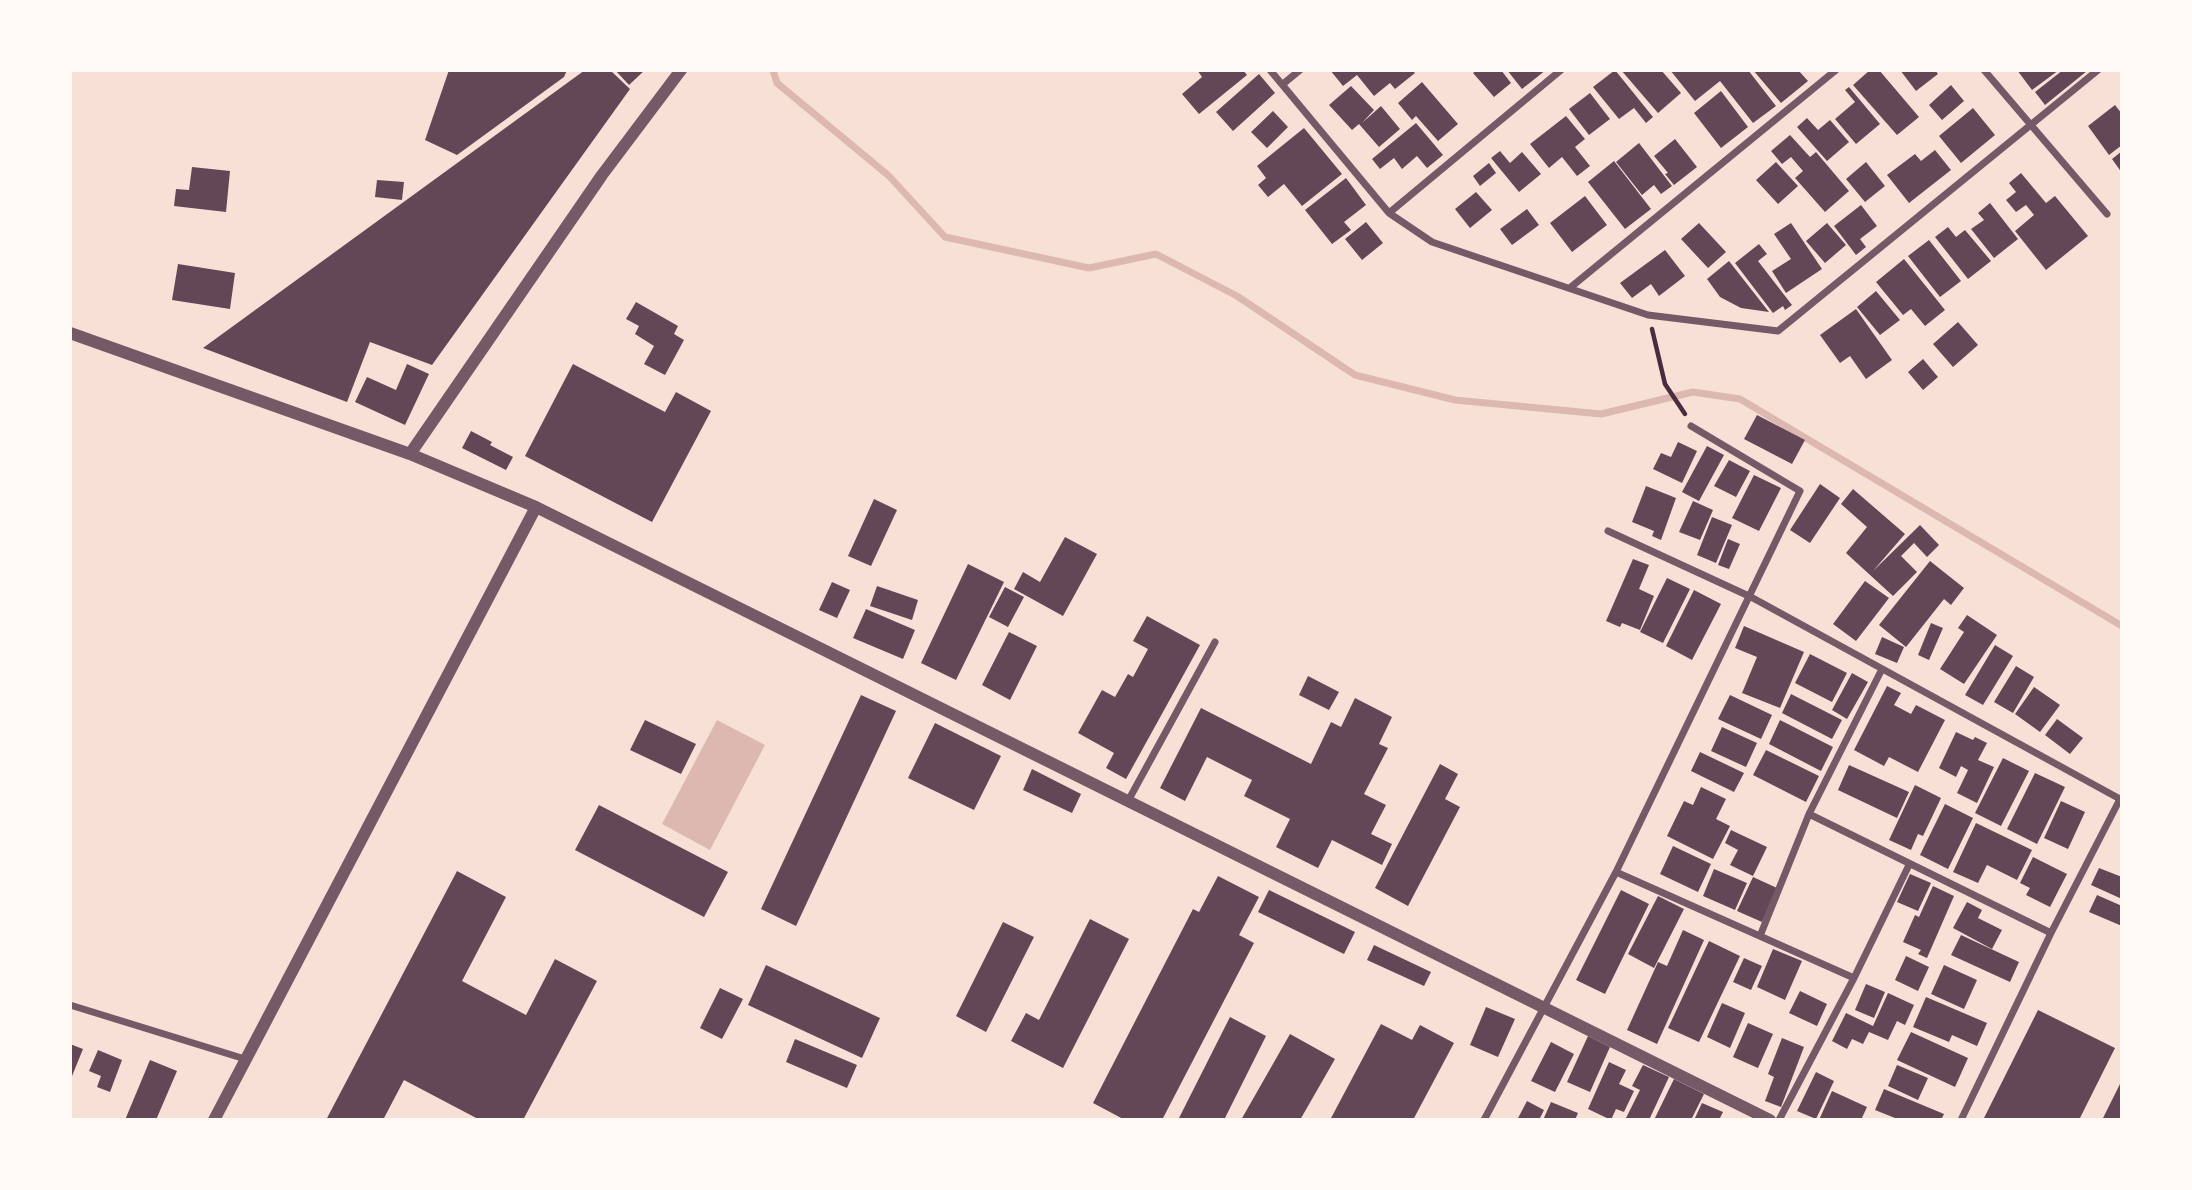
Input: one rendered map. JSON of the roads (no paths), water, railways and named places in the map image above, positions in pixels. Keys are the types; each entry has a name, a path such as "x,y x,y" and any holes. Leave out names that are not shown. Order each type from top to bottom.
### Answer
{"street":[{"path":"410,454 602,175 681,70"},
{"path":"1270,70 1388,213 1432,242 1648,314 1778,331 2098,70"},
{"path":"1283,84 1300,70"},
{"path":"1388,213 1562,70"},
{"path":"1571,287 1836,70"},
{"path":"1984,70 2107,214"},
{"path":"70,333 410,454 536,507 1770,1120"},
{"path":"1484,1120 1616,872 1800,491 1690,422"},
{"path":"214,1120 536,507"},
{"path":"1608,531 1751,597 2120,799 2051,933 1961,1120"},
{"path":"1128,801 1216,642"},
{"path":"1760,936 1809,814 1882,669"},
{"path":"1809,814 2051,933"},
{"path":"1779,1120 1854,978 1909,865"},
{"path":"1616,872 1854,978"},
{"path":"70,1005 245,1059"}],"waterway":[{"path":"773,70 777,83 889,176 945,237 1089,268 1156,254 1237,296 1355,375 1455,400 1601,414 1693,392 1740,399 2122,626"}]}
